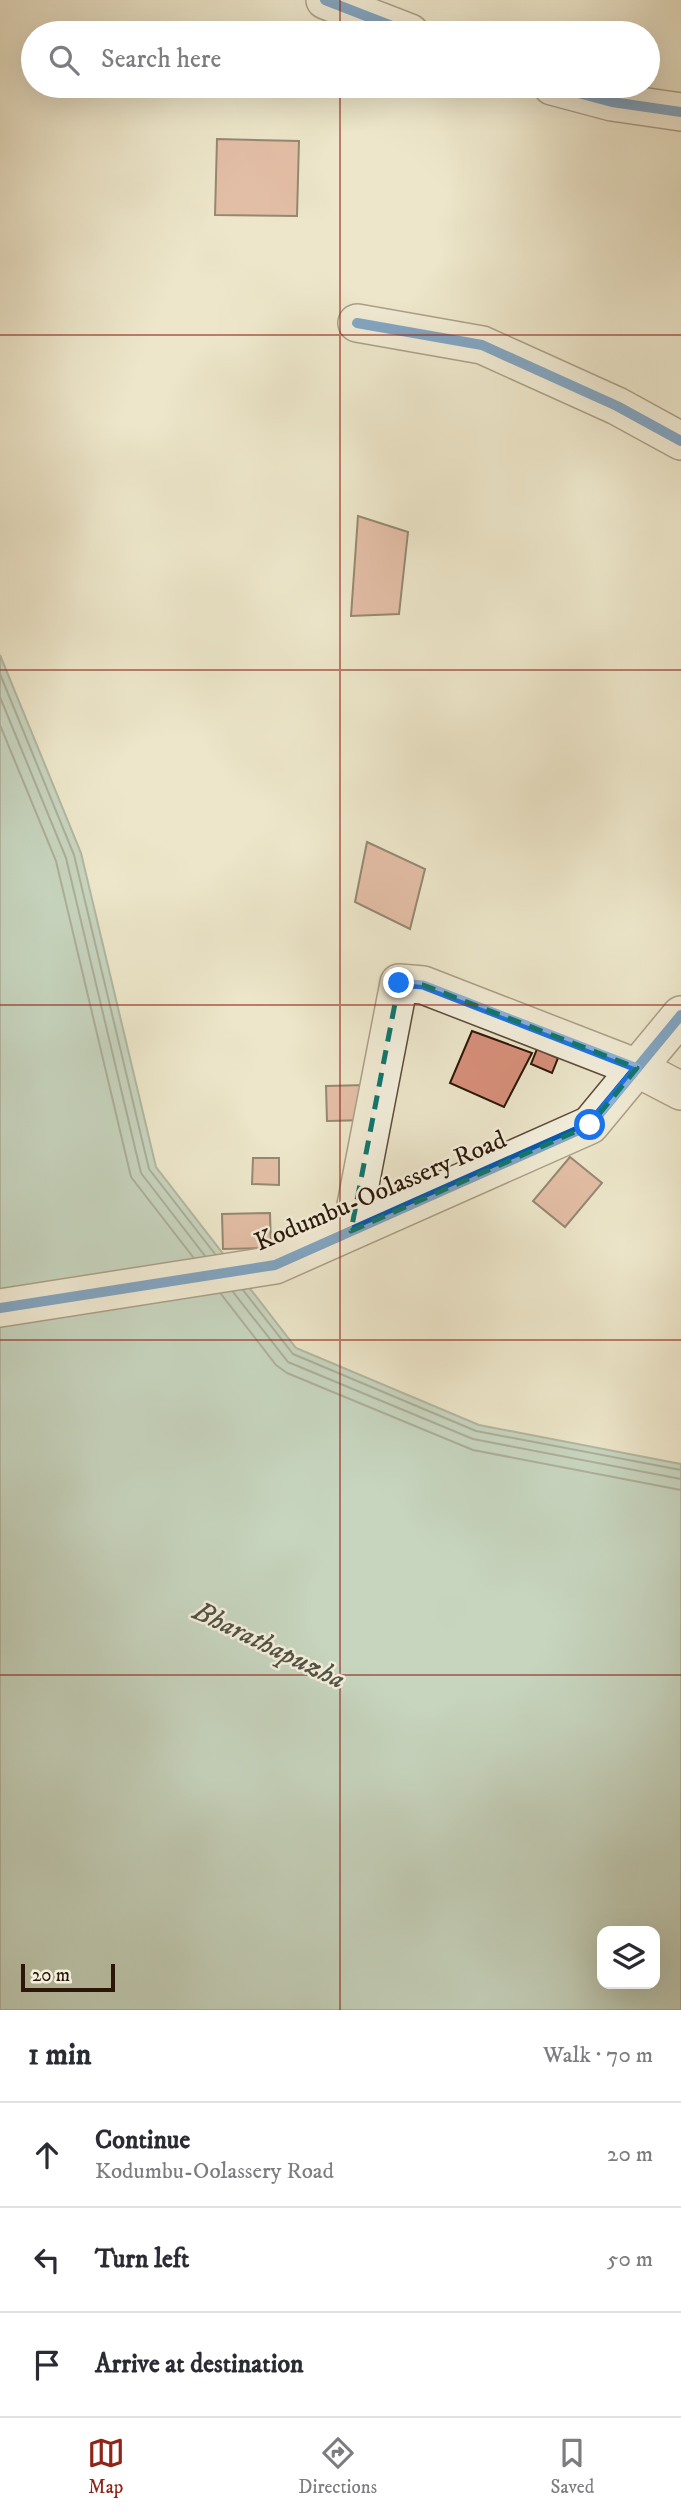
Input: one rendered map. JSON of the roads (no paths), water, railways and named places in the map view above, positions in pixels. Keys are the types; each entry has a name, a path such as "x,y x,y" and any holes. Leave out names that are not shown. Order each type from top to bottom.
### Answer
{"street":[{"path":"325,0 379,21"},
{"path":"597,98 681,112"},
{"path":"357,323 482,345 617,406 681,441"},
{"path":"351,1231 399,983 423,985 637,1068 681,1091"},
{"name":"Kodumbu-Oolassery Road","path":"0,1308 275,1265 590,1125 681,1016"}],"water":[{"name":"Bharathapuzha","path":"0,655 81,853 156,1167 296,1348 479,1425 681,1464 681,2010 0,2010"}]}
